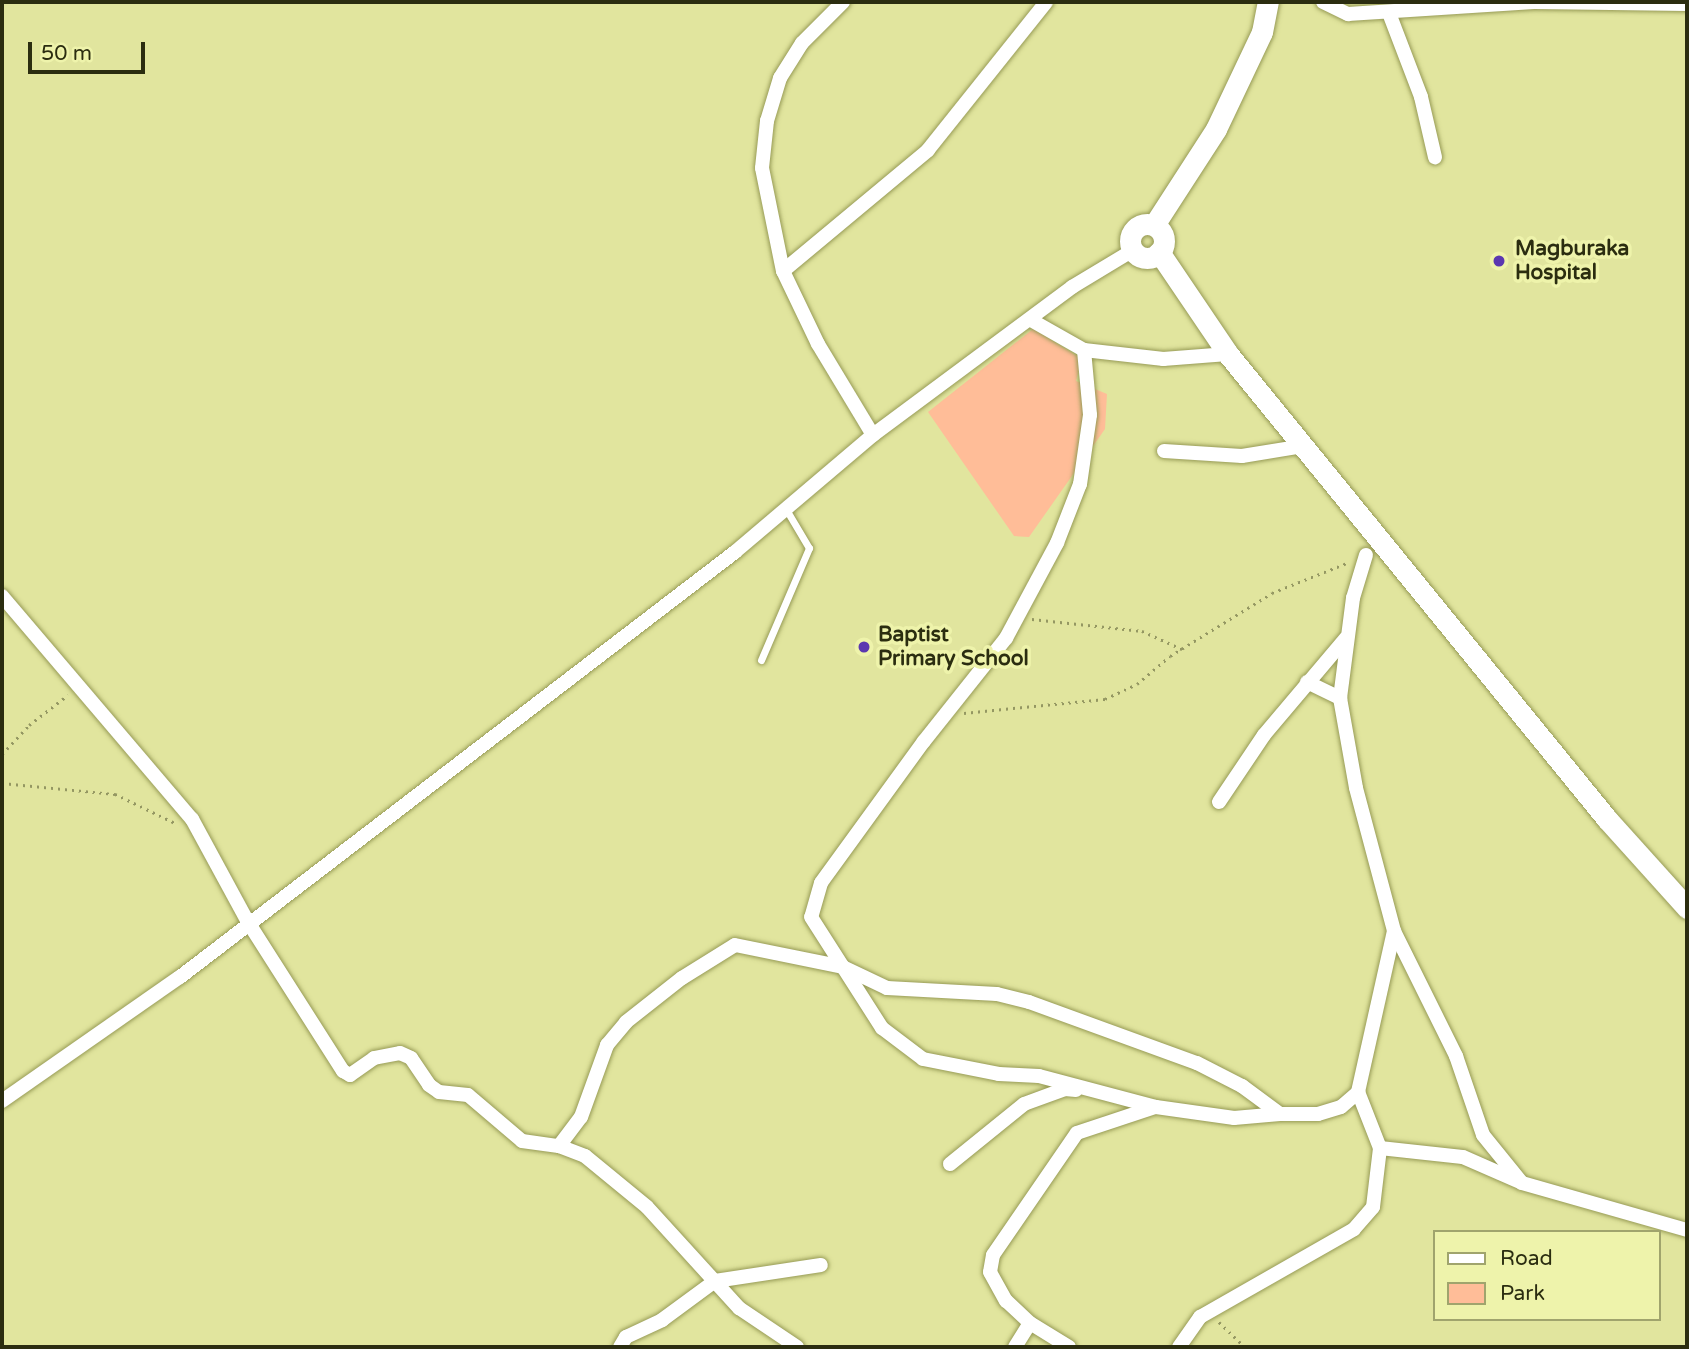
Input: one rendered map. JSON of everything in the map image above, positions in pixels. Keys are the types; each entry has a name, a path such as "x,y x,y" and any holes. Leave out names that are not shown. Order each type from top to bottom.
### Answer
{"street":[{"path":"843,2 802,43 780,78 767,121 762,168 783,271 818,344 873,435"},
{"path":"783,271 928,150 1046,2"},
{"path":"1154,225 1216,128 1262,32 1268,2"},
{"path":"1324,2 1348,14 1389,13 1405,4 1687,4"},
{"path":"1389,13 1421,97 1435,157"},
{"path":"2,1101 180,977 248,922 787,511 873,435 1130,251 1134,230 1144,224 1154,225 1163,237 1159,252 1228,354 1607,819 1687,908"},
{"path":"1130,251 1148,257 1159,252"},
{"path":"1031,320 1084,350 1163,359 1228,354"},
{"path":"1084,350 1090,415 1080,484 1057,543 1018,616 821,883 810,917 882,1028 923,1059 999,1074 1039,1076 1091,1092 1156,1107 1234,1118 1318,1114 1341,1107 1358,1092"},
{"path":"1164,451 1242,456 1304,446"},
{"path":"1366,555 1346,639 1339,698 1362,816 1394,932 1456,1056 1483,1135 1522,1183"},
{"path":"2,596 192,820 248,922 343,1071 350,1075 374,1058 400,1053 411,1058 429,1085 439,1092 468,1095 507,1132 522,1141 559,1146 585,1156 646,1207 739,1308 797,1347"},
{"path":"1219,802 1307,682 1346,639"},
{"path":"1307,682 1339,698"},
{"path":"1179,1347 1200,1317 1354,1229 1373,1207 1380,1148 1358,1092 1394,932"},
{"path":"559,1146 581,1117 599,1077 607,1045 626,1022 682,978 735,945 844,967 887,988 997,994 1073,1017 1196,1063 1242,1086 1280,1114"},
{"path":"950,1164 1024,1104 1065,1089 1091,1092"},
{"path":"1069,1347 1030,1323 1006,1301 990,1272 993,1255 1077,1133 1156,1107"},
{"path":"1380,1148 1463,1157 1522,1183 1687,1230"},
{"path":"620,1347 626,1337 662,1320 715,1281 821,1265"},
{"path":"1015,1347 1030,1323"}],"lane":[{"path":"761,660 809,548 787,511"}],"path":[{"path":"953,705 975,715 1105,699 1137,684 1182,649 1272,593 1366,555"},
{"path":"1018,616 1142,631 1182,649"},
{"path":"2,754 29,725 79,687"},
{"path":"2,783 115,794 132,798 171,824 192,820"},
{"path":"1208,1312 1245,1347"}],"green space":[{"path":"1033,329 1082,359 1076,381 1107,394 1105,429 1029,537 1014,536 928,412"}],"place":[{"name":"Magburaka Hospital","path":"1499,261"},
{"name":"Baptist Primary School","path":"864,647"}]}
